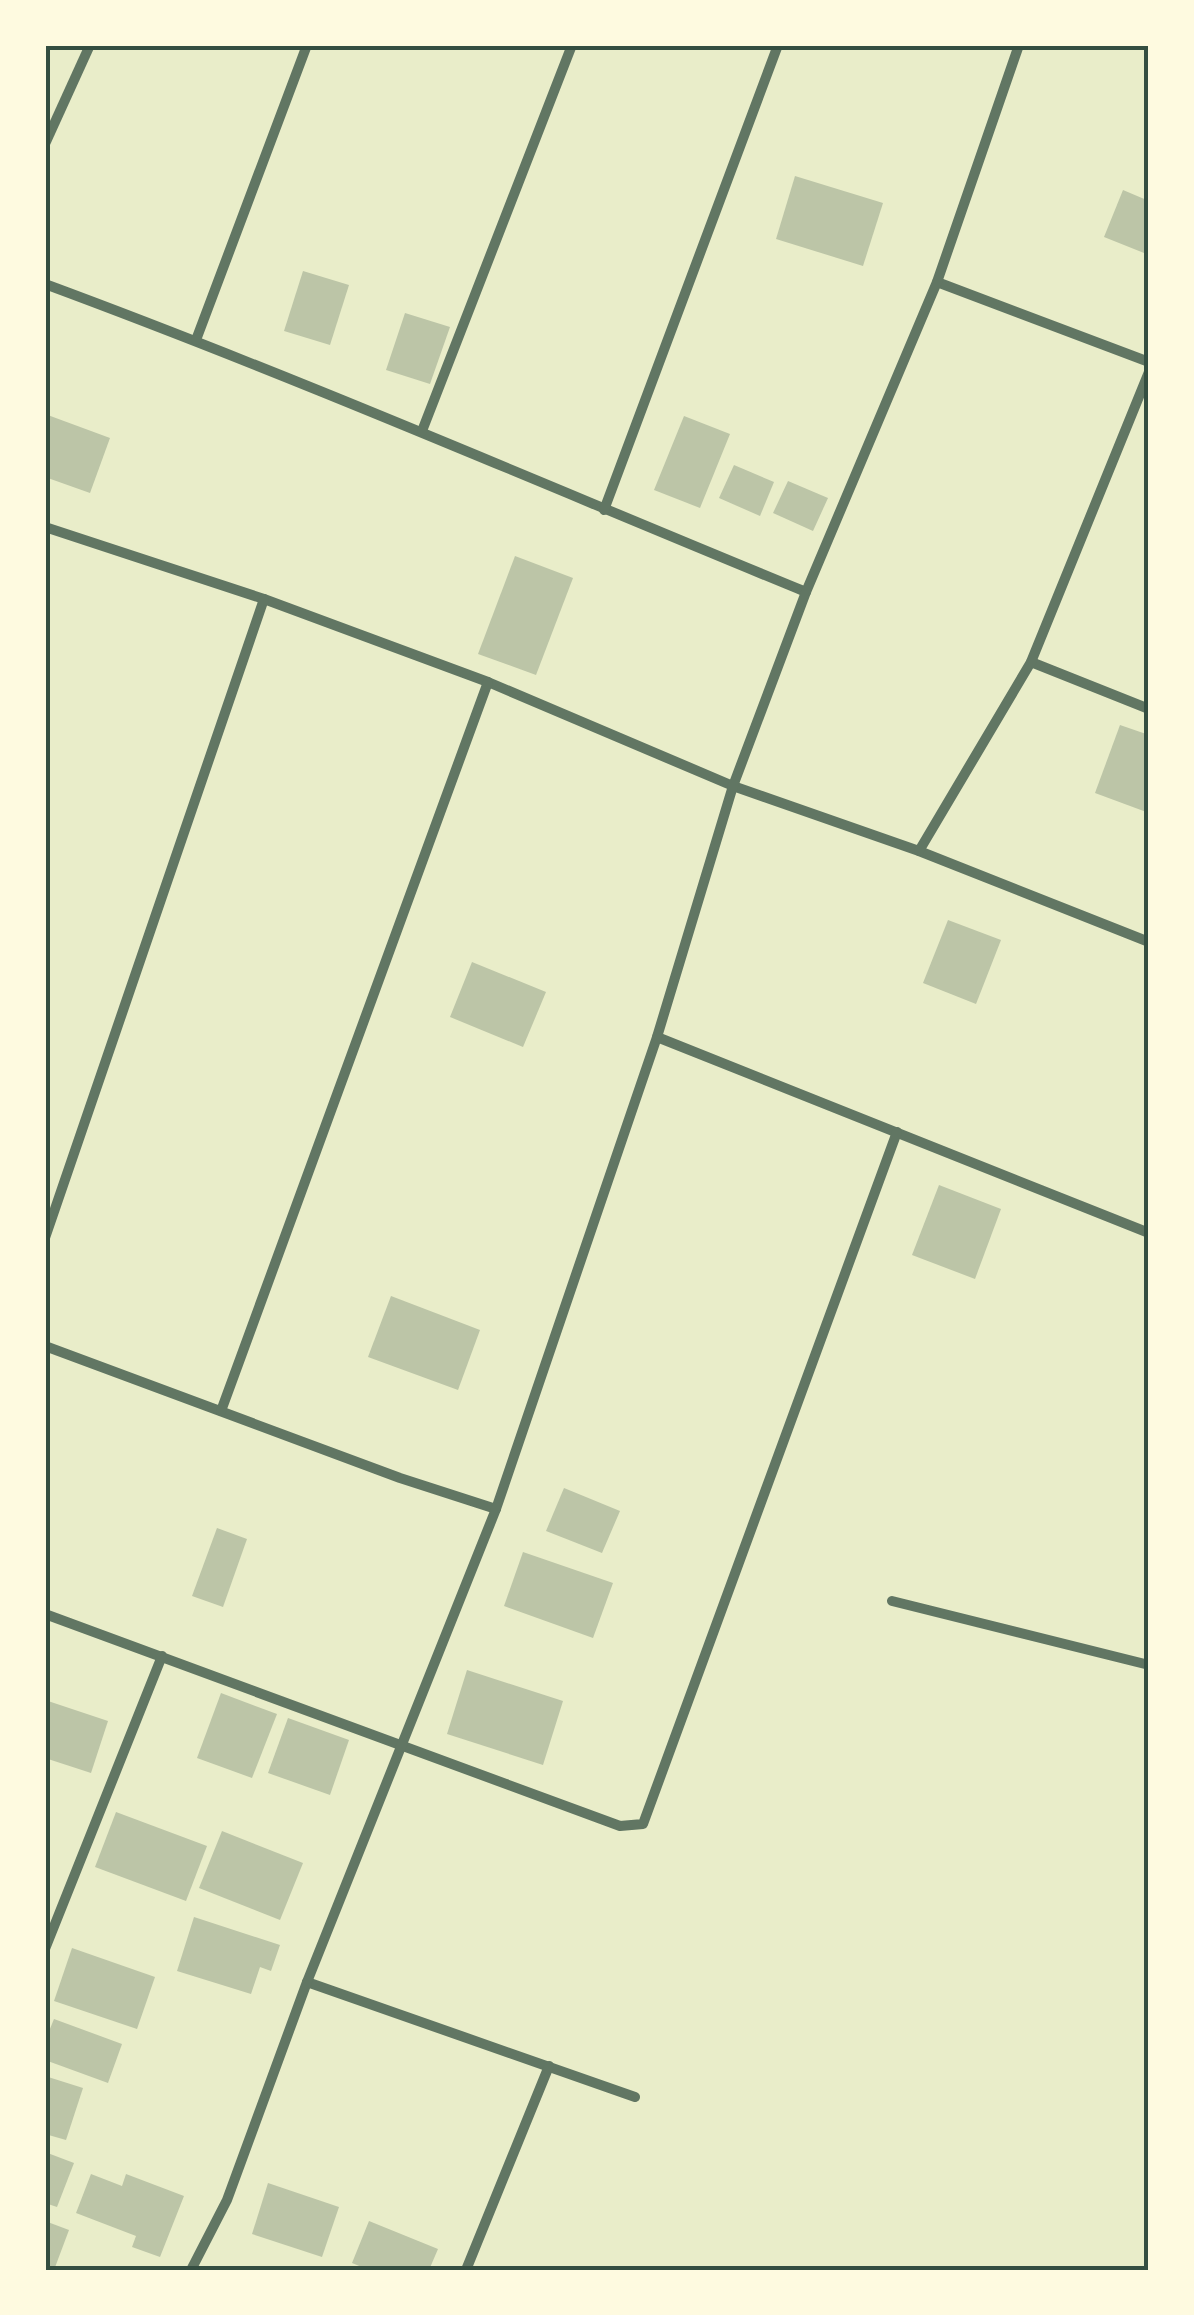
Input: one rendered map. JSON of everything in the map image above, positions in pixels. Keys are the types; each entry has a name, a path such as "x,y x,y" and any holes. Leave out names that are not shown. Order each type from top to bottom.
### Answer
{"street":[{"path":"45,144 90,45"},
{"path":"196,340 307,45"},
{"path":"422,432 572,45"},
{"path":"604,510 778,45"},
{"path":"191,2270 227,2200 308,1982 496,1509 657,1037 733,786 806,592 938,282 1019,45"},
{"path":"938,282 1149,362"},
{"path":"45,284 196,340 806,592"},
{"path":"919,851 1030,662 1149,372"},
{"path":"45,527 264,600 488,682 733,786 919,851 1149,942"},
{"path":"45,1238 264,600"},
{"path":"1030,662 1149,710"},
{"path":"221,1412 488,682"},
{"path":"657,1037 1149,1233"},
{"path":"45,1614 620,1826 644,1824 897,1132"},
{"path":"45,1346 400,1478 496,1509"},
{"path":"892,1601 1149,1665"},
{"path":"45,1949 162,1656"},
{"path":"308,1982 635,2097"},
{"path":"466,2270 549,2066"}],"building":[{"path":"795,176 883,203 863,266 776,239"},
{"path":"1123,190 1149,201 1149,255 1104,237"},
{"path":"303,271 349,285 330,345 284,331"},
{"path":"405,313 450,327 430,384 386,370"},
{"path":"45,414 110,438 90,493 45,477"},
{"path":"684,416 730,434 700,508 654,490"},
{"path":"734,465 774,482 760,516 719,498"},
{"path":"788,481 828,498 813,531 773,513"},
{"path":"515,556 573,578 536,675 478,654"},
{"path":"1120,725 1149,735 1149,813 1095,793"},
{"path":"948,920 1001,940 976,1004 923,983"},
{"path":"472,962 546,992 523,1047 450,1017"},
{"path":"939,1185 1001,1209 975,1279 912,1255"},
{"path":"391,1296 480,1330 458,1390 368,1357"},
{"path":"564,1488 620,1511 602,1553 546,1531"},
{"path":"217,1528 247,1539 223,1607 192,1596"},
{"path":"523,1552 613,1583 593,1638 504,1606"},
{"path":"467,1670 563,1701 543,1765 447,1734"},
{"path":"221,1693 277,1714 252,1778 197,1758"},
{"path":"45,1700 108,1721 91,1773 45,1758"},
{"path":"288,1718 349,1740 330,1795 268,1773"},
{"path":"116,1812 207,1846 186,1901 95,1867"},
{"path":"222,1831 303,1863 280,1920 199,1888"},
{"path":"194,1917 280,1945 271,1971 260,1967 251,1994 177,1971"},
{"path":"72,1948 155,1977 137,2029 54,2001"},
{"path":"54,2019 122,2044 108,2083 45,2060 45,2041"},
{"path":"45,2076 83,2088 66,2140 45,2134"},
{"path":"45,2152 74,2163 57,2207 45,2203"},
{"path":"91,2174 122,2186 126,2174 184,2196 160,2257 132,2247 136,2236 76,2213"},
{"path":"268,2183 339,2207 322,2257 252,2234"},
{"path":"45,2221 69,2230 54,2270 45,2270"},
{"path":"369,2221 438,2249 429,2270 420,2266 418,2270 369,2270 352,2263"}]}
